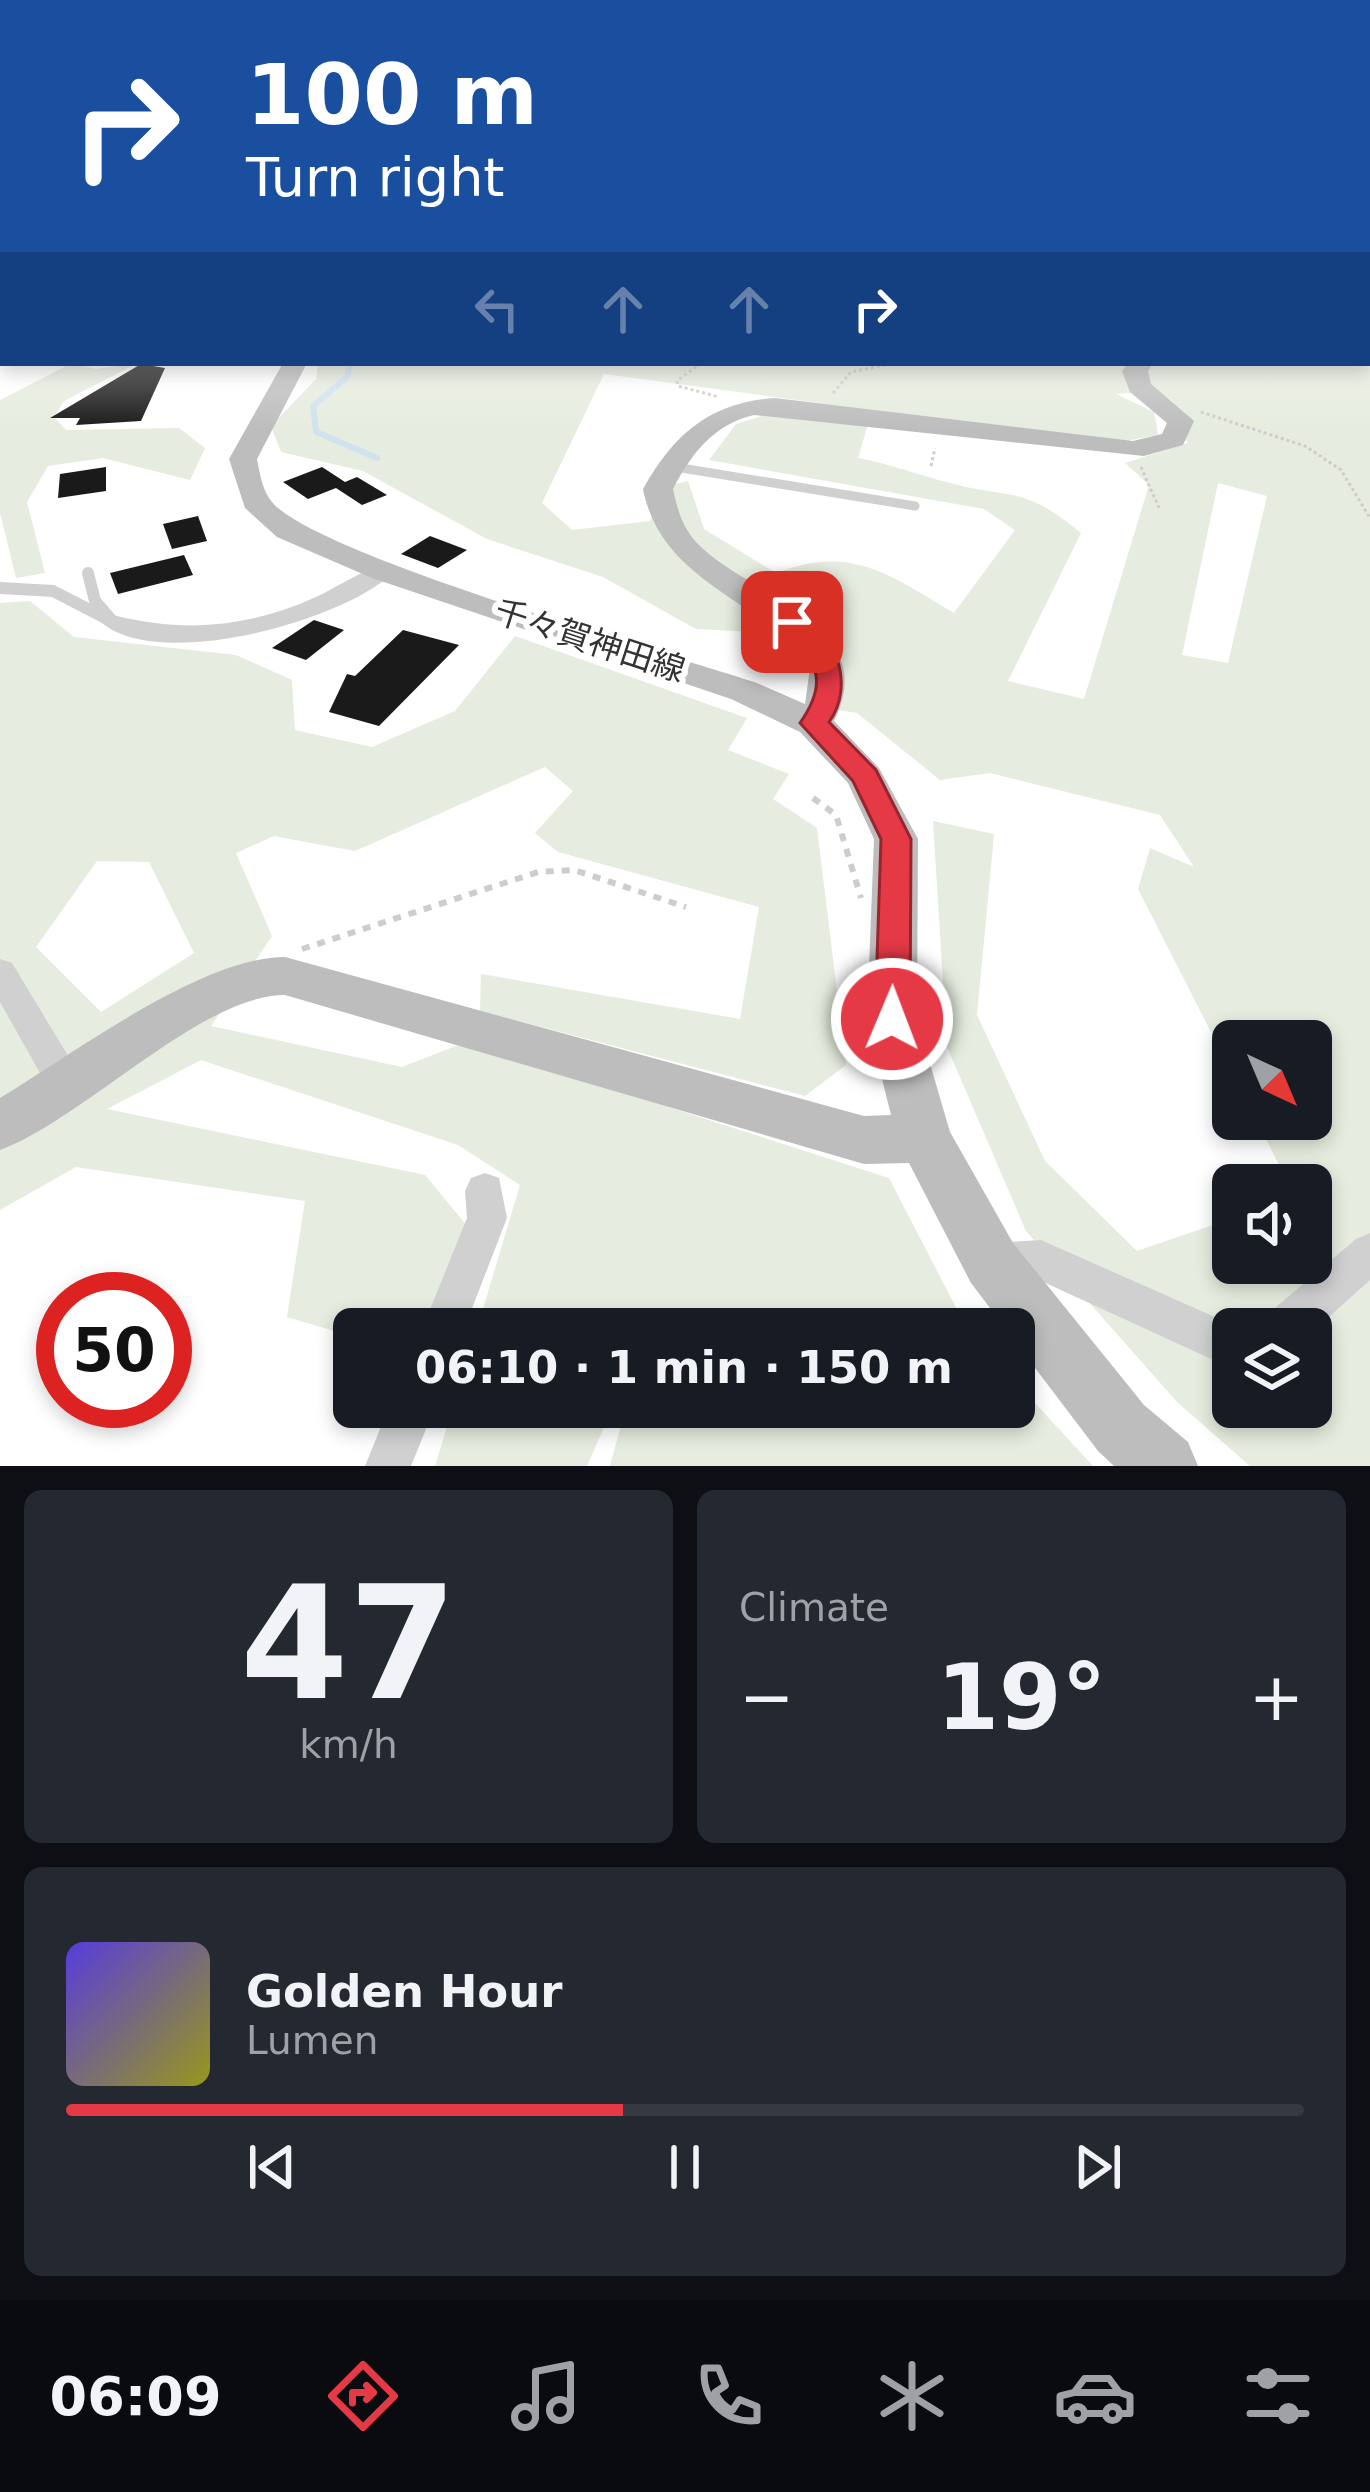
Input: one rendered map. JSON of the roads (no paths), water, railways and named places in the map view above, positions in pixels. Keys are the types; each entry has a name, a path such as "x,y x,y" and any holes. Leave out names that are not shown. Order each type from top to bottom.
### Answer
{"street":[{"name":"千々賀神田線","path":"294,366 243,459 248,485 260,508 288,530 384,572 745,691 814,723 866,777 896,839 892,1019 924,1138 992,1263 1121,1428 1164,1466"},
{"path":"814,723 827,706 830,673 817,643 689,553 664,521 658,489 669,466 717,416 752,406 1134,450 1158,446 1180,430 1176,412 1134,378 1140,366"},
{"path":"113,622 131,629 235,632 277,622 384,572"},
{"path":"0,972 66,1085"},
{"path":"0,1126 202,1002 256,976 285,976 864,1140 924,1138"},
{"path":"451,1308 487,1218 485,1191"},
{"path":"1307,1308 1370,1253"},
{"path":"992,1263 1041,1260 1212,1337"},
{"path":"388,1466 403,1428"}],"lane":[{"path":"669,466 915,506"},
{"path":"88,573 95,601 113,622"},
{"path":"0,588 43,589 62,595 94,620 113,622"}],"waterway":[{"path":"350,366 347,377 313,406 316,432 377,458"}]}
